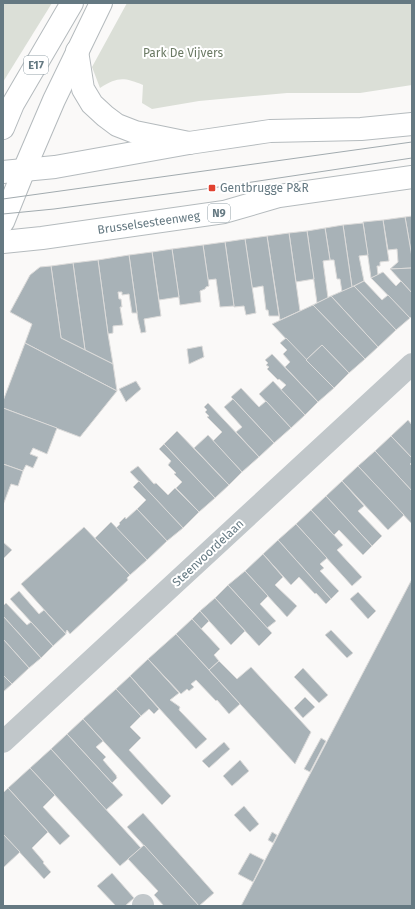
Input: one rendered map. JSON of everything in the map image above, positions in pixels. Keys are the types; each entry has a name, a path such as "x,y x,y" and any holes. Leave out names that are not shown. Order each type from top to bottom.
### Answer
{"main road":[{"name":"E17","path":"3,128 13,104 72,3"},
{"path":"3,222 54,100 101,3"},
{"path":"77,51 83,89 92,104 105,116 117,125 135,132 189,143"},
{"path":"3,172 55,167 189,143 270,131 361,129 412,124"},
{"name":"Brusselsesteenweg","path":"3,242 42,238 224,212 279,196 412,177"}],"street":[{"name":"Steenvoordelaan","path":"3,742 412,364"}],"green space":[{"path":"3,3 52,3 3,82"},
{"name":"Park De Vijvers","path":"127,3 412,3 412,85 360,93 287,93 199,101 152,109 142,103 143,85 121,79 100,88 92,67"}],"building":[{"path":"412,216 412,252 411,252 405,217"},
{"path":"405,217 412,257 412,268 390,269 398,262 397,249 388,250 383,220"},
{"path":"383,220 389,261 380,262 380,266 377,266 378,275 371,278 363,222"},
{"path":"363,223 368,255 359,256 364,281 352,287 343,225"},
{"path":"343,225 352,287 342,292 340,279 337,279 334,260 330,260 325,228"},
{"path":"325,228 330,260 323,261 328,298 317,303 307,231"},
{"path":"307,231 314,279 296,282 289,233"},
{"path":"289,233 300,311 280,320 267,236"},
{"path":"267,236 279,316 269,316 268,310 266,310 263,286 252,288 245,239"},
{"path":"245,239 256,313 246,315 244,306 234,307 225,242"},
{"path":"225,242 234,306 220,307 216,279 208,280 203,245"},
{"path":"203,245 209,286 200,291 201,302 180,305 172,249"},
{"path":"172,249 179,297 159,300 152,252"},
{"path":"152,252 161,316 144,319 146,332 141,333 129,255"},
{"path":"129,255 137,313 132,313 129,294 122,295 122,292 118,292 119,299 121,299 122,307 120,307 123,325 113,326 113,333 108,334 98,260"},
{"path":"98,260 113,364 85,350 73,263"},
{"path":"73,263 85,350 61,338 51,266"},
{"path":"51,266 61,338 113,364 117,391 25,343 32,324 10,312 30,275 40,267"},
{"path":"412,268 412,293 390,269"},
{"path":"383,272 396,286 401,281 412,293 412,316 410,318 371,278"},
{"path":"364,281 382,300 388,295 410,318 396,330 354,286"},
{"path":"354,286 396,330 378,347 331,296"},
{"path":"331,296 378,347 365,359 313,305"},
{"path":"313,305 365,359 349,373 322,345 306,360 272,324"},
{"path":"286,338 334,388 318,402 285,367 290,362 283,354 287,350 280,343"},
{"path":"25,343 117,391 80,437 3,408 3,401"},
{"path":"322,345 349,373 334,388 306,360"},
{"path":"202,346 204,357 189,364 187,349"},
{"path":"272,354 318,402 305,415 281,390 286,385 279,379 278,380 267,369 269,367 266,365 268,363 265,360"},
{"path":"136,381 141,389 126,402 119,389"},
{"path":"273,381 305,415 291,428 259,394"},
{"path":"241,388 259,407 266,401 291,428 274,443 231,397"},
{"path":"233,399 274,443 259,457 236,432 242,427 224,407"},
{"path":"208,403 259,457 242,472 213,441 222,432 207,417 209,416 205,412 207,410 204,407"},
{"path":"3,408 57,428 47,454 33,448 30,454 38,457 33,468 26,465 23,471 3,464"},
{"path":"408,420 412,425 412,458 391,436"},
{"path":"177,431 229,485 215,498 164,444"},
{"path":"208,435 242,472 229,485 194,448"},
{"path":"391,436 412,458 412,462 410,464 412,466 412,491 375,451"},
{"path":"164,444 215,498 199,512 176,488 182,482 168,465 171,461 159,449"},
{"path":"375,451 412,491 412,524 358,466"},
{"path":"3,464 23,471 18,486 11,484 3,505"},
{"path":"138,466 154,484 156,483 168,495 175,488 199,512 183,528 130,472"},
{"path":"358,466 404,515 388,530 342,481"},
{"path":"139,481 183,528 167,541 137,509 146,500 133,487"},
{"path":"342,481 364,506 358,511 382,536 372,546 326,496"},
{"path":"326,496 372,546 363,555 339,530 334,535 311,510"},
{"path":"137,509 167,541 147,560 116,528 125,517 126,519"},
{"path":"311,510 343,545 337,550 362,577 352,586 296,524"},
{"path":"111,522 147,560 130,575 95,538"},
{"path":"296,524 327,558 320,564 324,568 320,571 339,591 331,599 278,540"},
{"path":"84,527 130,575 127,578 128,580 70,634 67,630 66,634 21,584"},
{"path":"278,540 331,599 326,604 299,577 291,585 263,554"},
{"path":"3,542 12,550 3,559"},
{"path":"263,554 283,577 275,585 297,606 287,617 245,571"},
{"path":"245,571 268,596 260,604 276,621 267,628 228,585"},
{"path":"412,579 412,906 241,906"},
{"path":"228,585 272,633 259,646 215,598"},
{"path":"19,591 39,614 44,610 66,634 53,646 10,599"},
{"path":"358,592 376,611 368,619 350,599"},
{"path":"215,598 245,631 231,645 200,611"},
{"path":"6,603 27,625 31,622 53,646 41,658 3,616 3,606"},
{"path":"200,611 209,621 201,629 192,619"},
{"path":"3,616 41,658 29,668 3,639"},
{"path":"192,619 220,649 214,655 219,661 209,670 176,634"},
{"path":"331,630 353,653 347,658 325,635"},
{"path":"176,634 240,704 229,714 196,680 191,684 194,687 189,691 187,689 181,694 148,659"},
{"path":"3,639 29,668 12,684 3,675"},
{"path":"148,659 179,693 170,700 180,707 179,710 207,739 196,749 130,676"},
{"path":"219,661 237,679 251,667 311,732 295,764 209,670"},
{"path":"303,668 328,695 319,703 294,677"},
{"path":"3,675 12,684 3,692"},
{"path":"130,676 159,709 154,714 149,709 141,716 116,689"},
{"path":"116,689 141,716 130,727 141,738 129,750 171,796 162,805 83,719"},
{"path":"305,697 315,707 303,718 294,708"},
{"path":"83,719 103,741 96,747 106,757 103,760 116,775 117,778 112,783 67,734"},
{"path":"67,734 123,795 106,810 51,749"},
{"path":"321,738 326,741 310,772 304,769"},
{"path":"224,742 230,749 209,768 202,761"},
{"path":"51,749 141,848 120,866 30,768"},
{"path":"240,760 249,771 232,786 223,776"},
{"path":"30,768 55,795 43,807 70,836 60,845 8,788"},
{"path":"8,788 48,832 32,848 51,872 44,879 3,834 3,793"},
{"path":"244,806 259,824 250,832 234,815"},
{"path":"143,813 214,893 199,906 127,827"},
{"path":"272,832 277,835 273,843 268,840"},
{"path":"3,834 20,852 4,867 3,866"},
{"path":"144,845 199,906 164,906 154,895 158,891 128,859"},
{"path":"250,853 264,860 253,882 238,874"},
{"path":"112,873 134,898 125,906 116,906 97,886"}],"tram line":[{"path":"3,199 412,142"},
{"path":"3,214 54,209 212,188 412,158"}],"place":[{"name":"Gentbrugge P&R","path":"212,188"}]}
